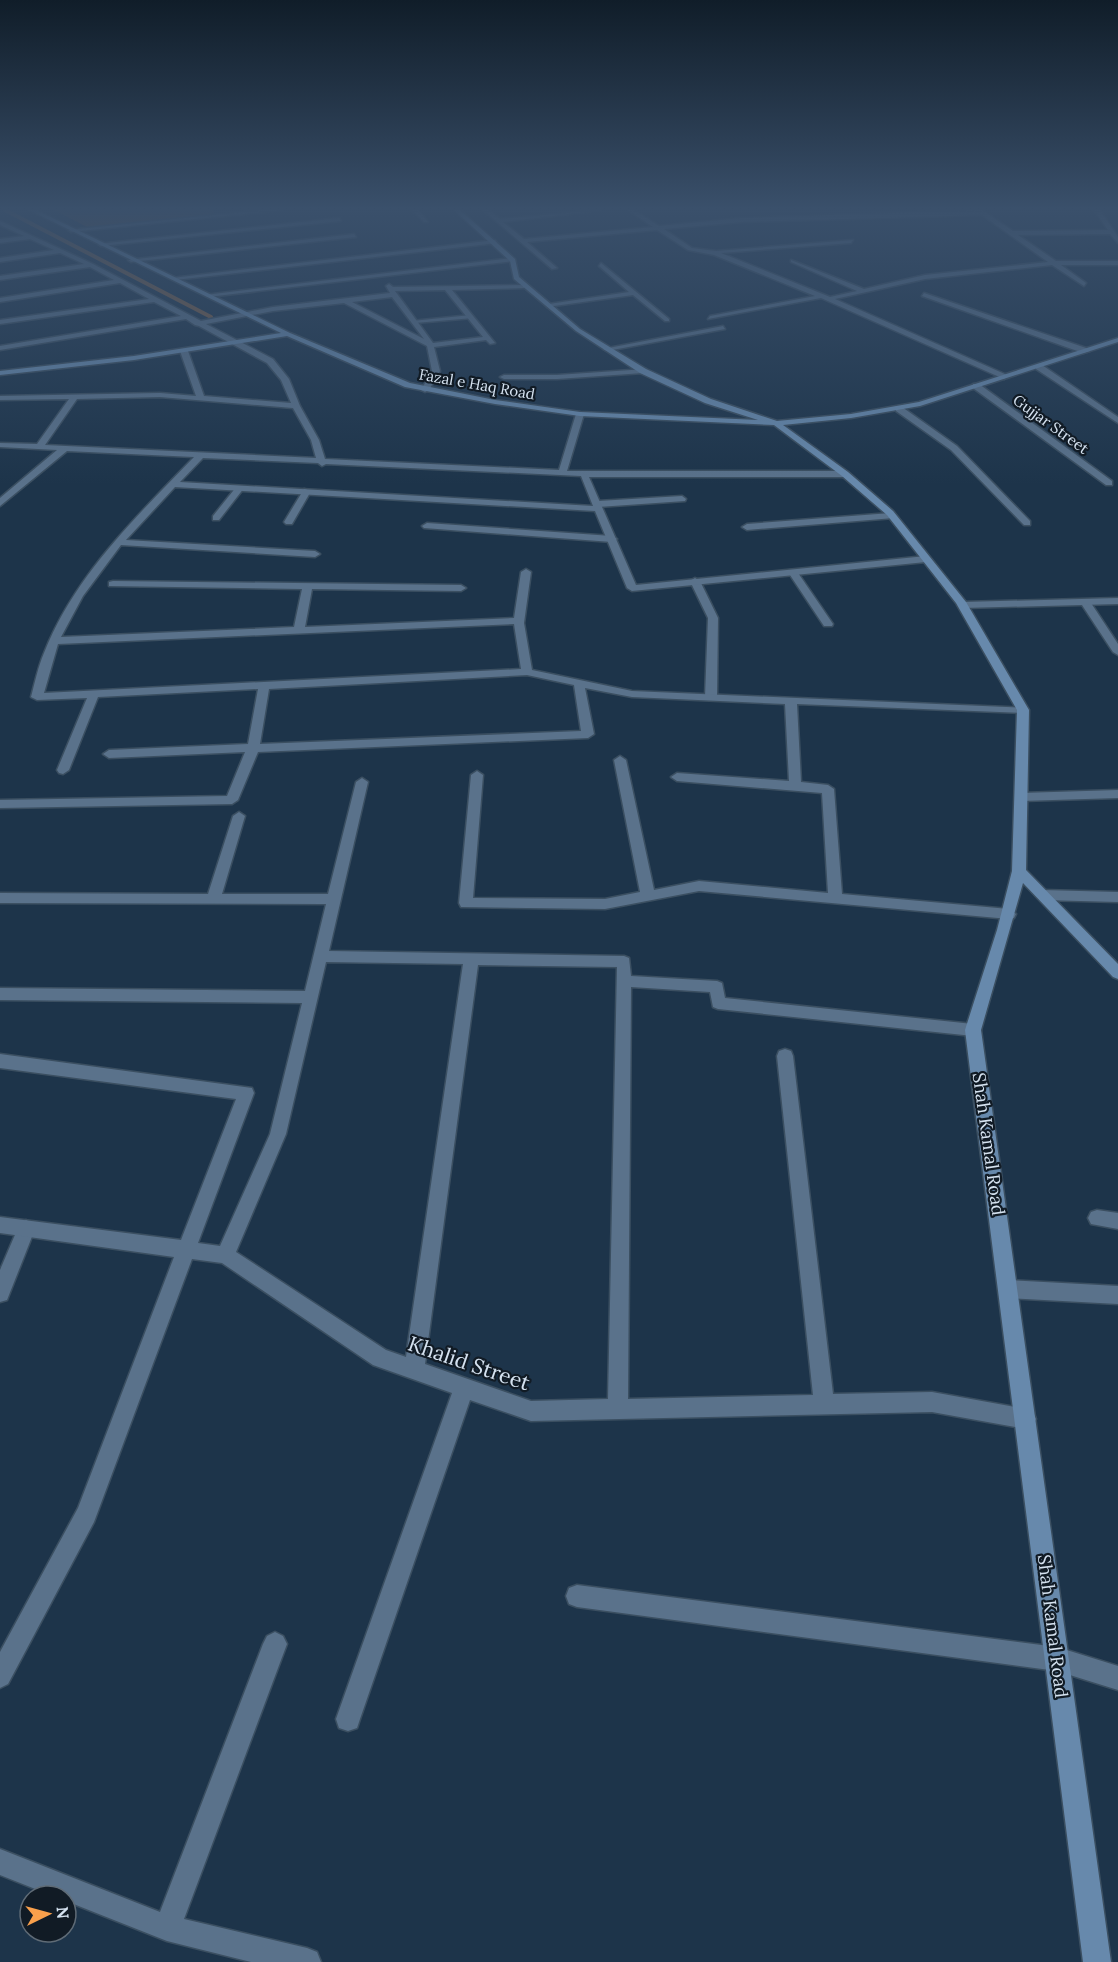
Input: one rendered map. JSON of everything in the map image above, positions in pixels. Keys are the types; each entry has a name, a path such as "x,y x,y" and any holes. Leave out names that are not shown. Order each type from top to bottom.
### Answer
{"street":[{"path":"0,322 142,302"},
{"path":"156,302 270,361 285,379 296,406 315,440 322,463"},
{"name":"Fazal e Haq Road","path":"222,302 288,334 408,385 425,390 580,414 776,423 899,409 1040,367 1118,340"},
{"path":"197,324 247,313 341,302"},
{"path":"347,302 430,345 490,341 458,302"},
{"path":"399,302 430,345 436,371 425,390"},
{"path":"543,302 578,330 642,371 708,401 776,423 845,474 891,516 963,605 1023,710"},
{"path":"549,306 578,302"},
{"path":"644,302 667,321"},
{"path":"710,318 801,302"},
{"path":"836,302 1004,377"},
{"path":"943,302 1086,351"},
{"path":"0,348 185,317"},
{"path":"415,321 471,317"},
{"path":"607,349 723,327"},
{"path":"0,373 184,351 288,334"},
{"path":"184,351 201,399"},
{"path":"1040,367 1118,421"},
{"path":"504,377 558,377 642,371"},
{"name":"Gujjar Street","path":"976,386 1109,483"},
{"path":"0,398 160,395 296,406"},
{"path":"40,446 74,397"},
{"path":"899,409 954,448 1027,523"},
{"path":"562,472 580,414"},
{"path":"1,446 66,447 322,463 584,474 845,474"},
{"path":"0,503 66,447"},
{"path":"202,454 118,542 91,575 69,609 48,654 38,697 527,672 632,694 1023,710"},
{"path":"584,474 632,588 926,559"},
{"path":"174,484 599,506 682,499"},
{"path":"216,518 240,488"},
{"path":"289,522 307,491"},
{"path":"747,527 891,516"},
{"path":"427,526 612,538"},
{"path":"118,542 315,554"},
{"path":"526,572 519,621 527,672"},
{"path":"793,572 828,624"},
{"path":"695,582 713,618 711,697"},
{"path":"114,584 461,588"},
{"path":"298,630 308,586"},
{"path":"963,605 1118,601"},
{"path":"1085,602 1118,652"},
{"path":"54,641 519,621"},
{"path":"110,753 588,734 579,684"},
{"path":"0,804 232,800 253,748 264,686"},
{"path":"63,770 94,694"},
{"path":"791,700 795,786"},
{"name":"Shah Kamal Road","path":"1023,710 1019,871 1009,914 973,1030 1097,1962"},
{"path":"620,760 648,896"},
{"path":"477,775 466,903 605,904 699,886 1009,914"},
{"path":"677,777 828,789 835,898"},
{"path":"225,1255 278,1134 362,782"},
{"path":"1021,797 1118,794"},
{"path":"213,898 239,816"},
{"path":"1019,871 1118,973"},
{"path":"1042,895 1118,897"},
{"path":"0,898 334,899"},
{"path":"321,956 624,962 618,1409"},
{"path":"414,1369 471,959"},
{"path":"624,981 717,987 718,1003 973,1030"},
{"path":"0,994 311,997"},
{"path":"785,1056 824,1404"},
{"path":"0,1061 246,1093 86,1514 0,1676"},
{"path":"1097,1218 1118,1221"},
{"name":"Khalid Street","path":"0,1226 225,1255 380,1358 531,1411 932,1402 1026,1419"},
{"path":"0,1293 26,1229"},
{"path":"1009,1289 1118,1295"},
{"path":"348,1719 464,1387"},
{"path":"577,1596 1057,1659 1118,1678"},
{"path":"167,1928 274,1644"},
{"path":"0,1862 167,1928 308,1962"}],"waterway":[{"path":"181,302 211,317"}]}
